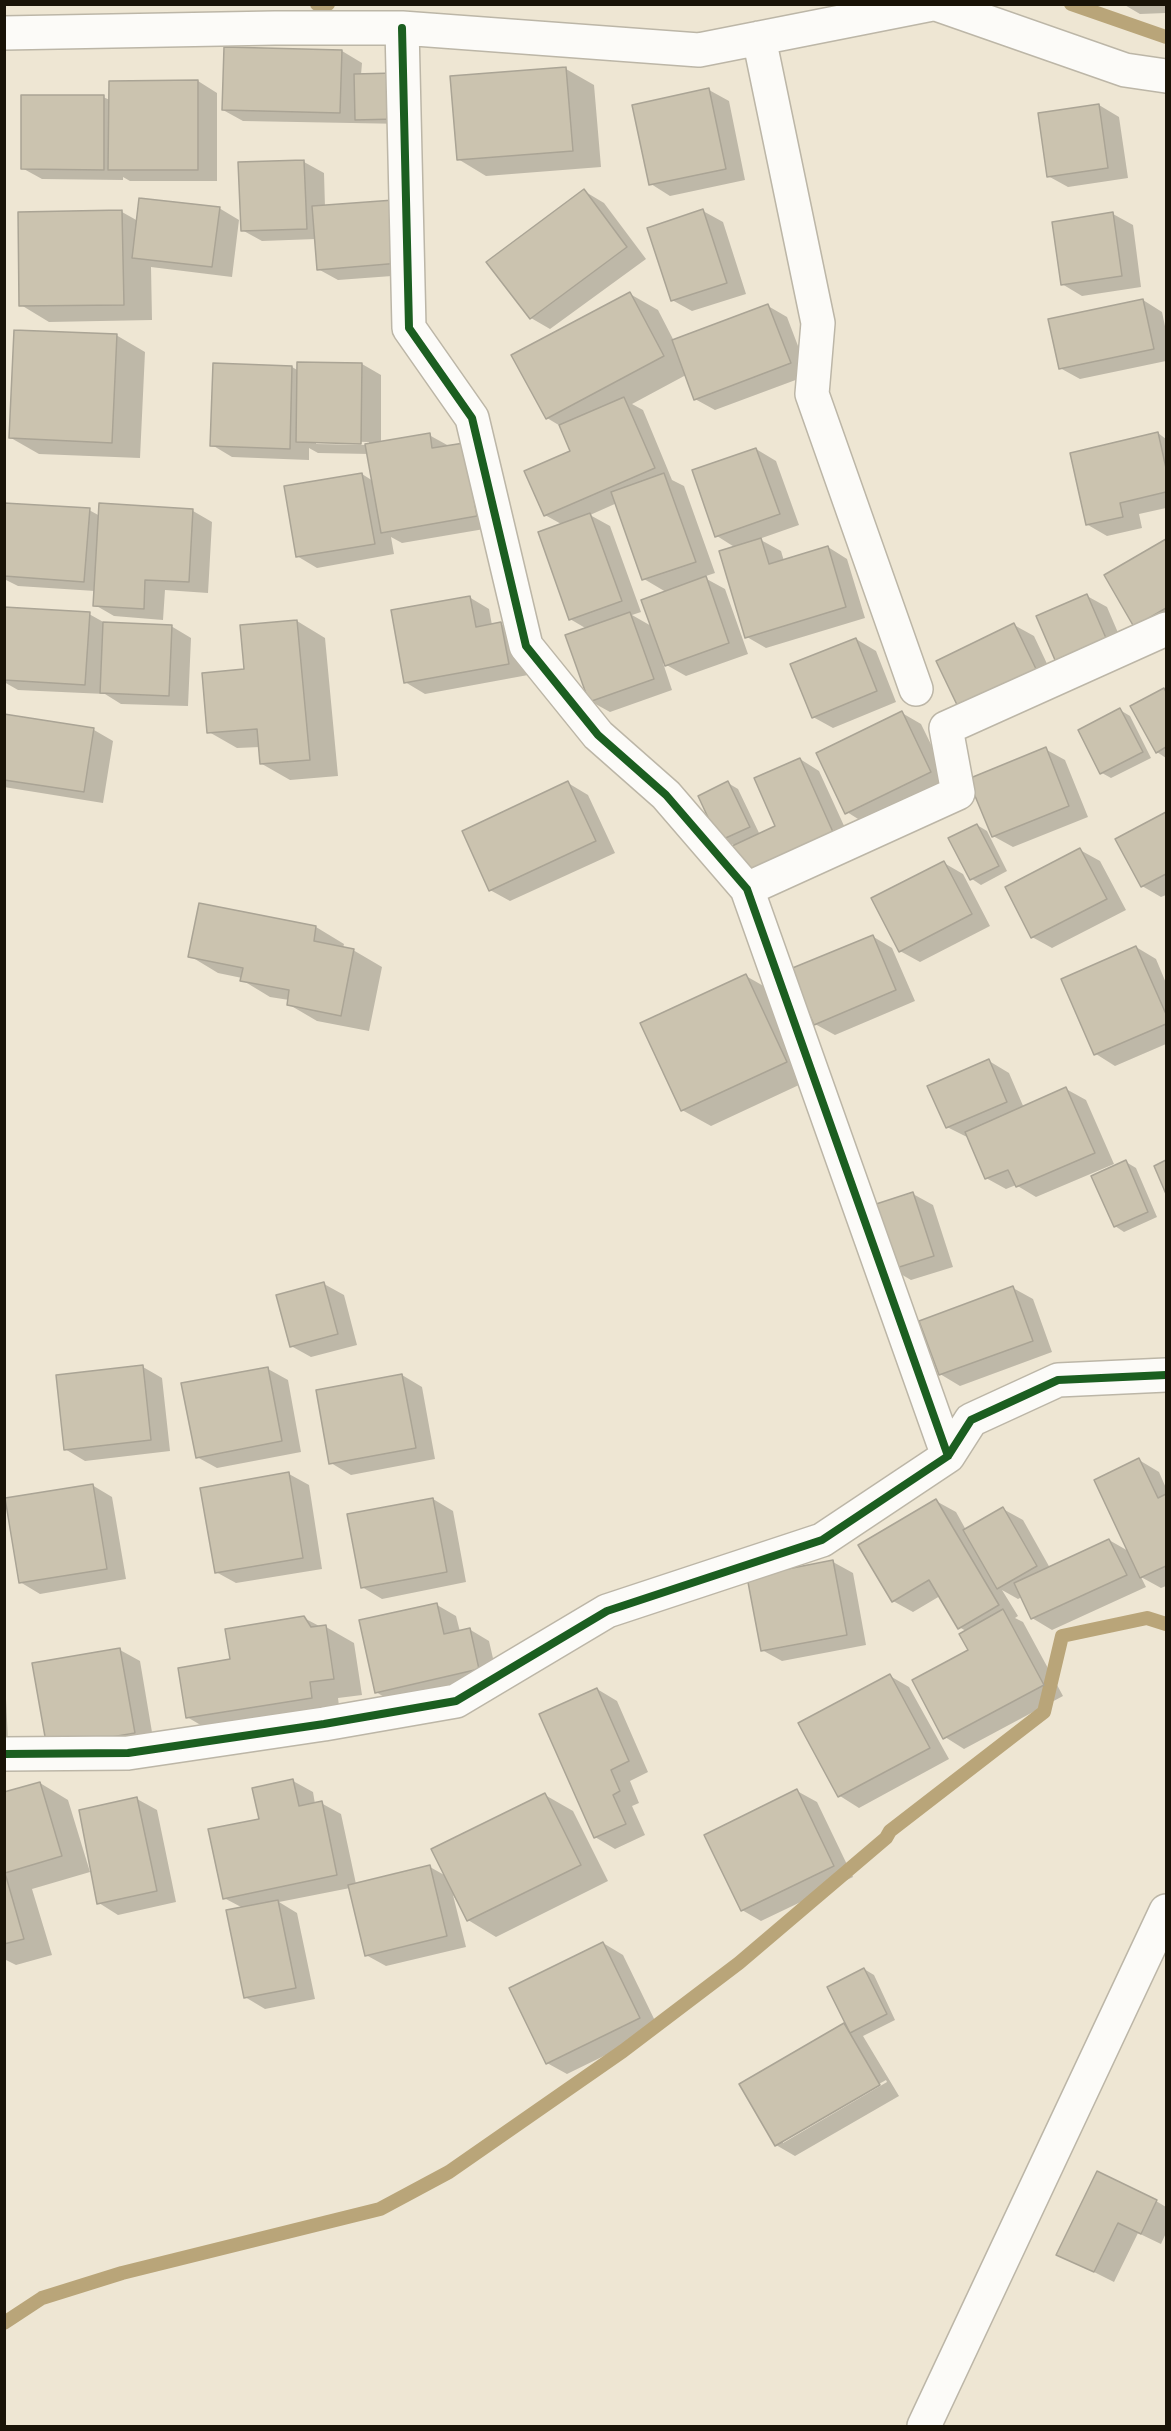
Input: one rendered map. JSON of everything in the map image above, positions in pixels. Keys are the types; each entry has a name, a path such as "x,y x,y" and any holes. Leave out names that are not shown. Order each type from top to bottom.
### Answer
{"street":[{"path":"4,33 402,28 699,50 934,4 1125,70 1167,76"},
{"path":"402,28 410,328 472,418 526,646 598,735 666,795 747,889 948,1456"},
{"path":"759,38 818,323 812,394 916,689"},
{"path":"747,889 958,793 946,728 1167,629"},
{"path":"4,1754 128,1753 324,1724 456,1701 607,1611 822,1540 948,1456 971,1420 1058,1380 1167,1375"},
{"path":"924,2427 1167,1911"}],"building":[{"path":"224,47 342,50 340,113 222,110"},
{"path":"566,67 573,151 457,160 450,76"},
{"path":"396,73 396,119 355,120 354,74"},
{"path":"198,80 198,170 108,170 109,81"},
{"path":"709,88 726,169 649,185 632,105"},
{"path":"21,95 104,95 104,170 21,169"},
{"path":"1099,104 1108,168 1047,177 1038,113"},
{"path":"304,160 307,229 241,231 238,162"},
{"path":"584,189 627,247 530,319 486,262"},
{"path":"139,198 220,207 212,267 132,258"},
{"path":"394,200 400,263 317,270 312,206"},
{"path":"703,209 727,283 671,301 647,228"},
{"path":"122,210 124,305 19,306 18,212"},
{"path":"1113,212 1122,276 1061,285 1052,222"},
{"path":"630,292 664,356 546,419 511,355"},
{"path":"1143,299 1154,349 1059,369 1048,319"},
{"path":"768,304 791,363 694,400 672,340"},
{"path":"14,330 117,334 112,443 9,438"},
{"path":"297,362 362,363 361,444 296,442"},
{"path":"213,363 292,366 290,449 210,446"},
{"path":"624,397 655,468 544,516 524,471 570,451 559,425"},
{"path":"1158,432 1166,468 1166,492 1120,503 1123,517 1086,525 1070,453"},
{"path":"430,433 432,448 464,443 477,516 381,533 365,444"},
{"path":"756,448 780,514 715,537 692,470"},
{"path":"362,473 375,544 296,557 284,486"},
{"path":"664,473 696,562 642,580 611,492"},
{"path":"4,503 90,508 84,582 4,576"},
{"path":"99,503 193,509 189,582 145,580 144,609 93,606"},
{"path":"590,513 622,601 569,620 538,532"},
{"path":"761,538 769,564 828,546 846,607 745,638 719,551"},
{"path":"1166,539 1166,608 1134,627 1104,575"},
{"path":"706,576 729,643 665,666 641,600"},
{"path":"1087,594 1109,645 1058,667 1036,616"},
{"path":"470,596 476,627 501,622 509,664 404,683 391,610"},
{"path":"4,607 90,612 85,685 4,680"},
{"path":"630,612 654,679 589,702 565,635"},
{"path":"297,620 310,760 260,764 257,729 207,733 202,673 244,669 240,625"},
{"path":"103,622 172,625 169,696 100,693"},
{"path":"1014,623 1037,671 959,709 936,661"},
{"path":"856,638 877,691 812,718 790,664"},
{"path":"1164,688 1166,692 1166,747 1156,753 1130,706"},
{"path":"1120,708 1143,752 1100,774 1078,730"},
{"path":"902,711 931,772 845,814 816,753"},
{"path":"4,714 94,728 84,792 4,780"},
{"path":"1046,747 1069,806 992,837 968,779"},
{"path":"800,758 837,841 748,880 732,846 775,826 754,778"},
{"path":"568,781 596,841 489,891 462,831"},
{"path":"728,781 750,827 719,841 698,796"},
{"path":"1166,812 1166,874 1141,887 1115,839"},
{"path":"977,824 999,866 970,880 948,838"},
{"path":"1080,848 1107,899 1031,938 1005,887"},
{"path":"944,861 972,914 899,952 871,898"},
{"path":"199,903 316,926 314,941 354,949 341,1016 287,1005 289,990 240,981 243,968 188,957"},
{"path":"873,935 896,990 814,1025 790,969"},
{"path":"1136,946 1166,1014 1166,1024 1094,1055 1061,979"},
{"path":"746,974 787,1062 681,1111 640,1023"},
{"path":"989,1059 1007,1102 946,1128 927,1086"},
{"path":"1066,1087 1095,1153 1016,1187 1008,1170 985,1179 965,1132"},
{"path":"1126,1160 1148,1212 1114,1227 1091,1176"},
{"path":"1166,1160 1166,1194 1154,1166"},
{"path":"913,1192 934,1256 890,1270 870,1206"},
{"path":"324,1282 338,1334 290,1347 276,1295"},
{"path":"1013,1286 1033,1341 939,1375 919,1321"},
{"path":"143,1365 151,1440 64,1450 56,1375"},
{"path":"268,1367 282,1441 196,1458 181,1383"},
{"path":"402,1374 416,1448 329,1464 316,1390"},
{"path":"1139,1458 1158,1498 1166,1494 1166,1566 1140,1578 1094,1480"},
{"path":"289,1472 303,1558 215,1573 200,1488"},
{"path":"93,1484 107,1569 19,1583 5,1498"},
{"path":"433,1498 447,1572 361,1588 347,1514"},
{"path":"936,1499 999,1605 958,1629 929,1580 892,1602 858,1545"},
{"path":"1003,1507 1037,1566 997,1589 963,1530"},
{"path":"1109,1539 1127,1575 1031,1619 1014,1583"},
{"path":"833,1560 847,1635 761,1651 747,1577"},
{"path":"437,1603 444,1634 470,1628 479,1669 375,1693 359,1620"},
{"path":"1003,1609 1044,1685 943,1739 912,1680 968,1650 959,1634"},
{"path":"304,1616 311,1627 326,1625 334,1679 310,1682 312,1698 186,1718 178,1668 230,1659 225,1629"},
{"path":"120,1648 135,1733 47,1748 32,1663"},
{"path":"890,1674 930,1748 838,1797 798,1723"},
{"path":"597,1688 629,1761 611,1770 620,1791 613,1795 626,1824 594,1838 539,1714"},
{"path":"293,1779 299,1806 322,1801 337,1875 223,1899 208,1829 259,1819 252,1788"},
{"path":"40,1782 62,1856 5,1873 24,1939 4,1944 4,1792"},
{"path":"797,1789 834,1866 741,1911 704,1835"},
{"path":"545,1793 581,1865 467,1921 431,1849"},
{"path":"137,1797 157,1891 97,1904 79,1810"},
{"path":"430,1865 447,1936 365,1956 348,1885"},
{"path":"278,1900 296,1988 244,1998 226,1910"},
{"path":"603,1942 640,2018 546,2064 509,1988"},
{"path":"864,1968 887,2014 850,2033 827,1987"},
{"path":"844,2023 880,2085 775,2146 739,2084"},
{"path":"1097,2171 1157,2200 1141,2234 1118,2223 1094,2272 1056,2255"}],"waterway":[{"path":"317,4 328,4"},
{"path":"1071,4 1166,37"},
{"path":"4,2323 42,2298 122,2273 380,2209 449,2172 623,2051 739,1963 886,1838 890,1831 1044,1712 1062,1636 1147,1618 1166,1624"}],"cycle path":[{"path":"402,28 409,328 472,418 526,646 598,735 666,795 747,889 948,1456"},
{"path":"4,1754 128,1753 324,1724 456,1701 607,1611 822,1540 948,1456 971,1420 1058,1380 1166,1375"}]}
